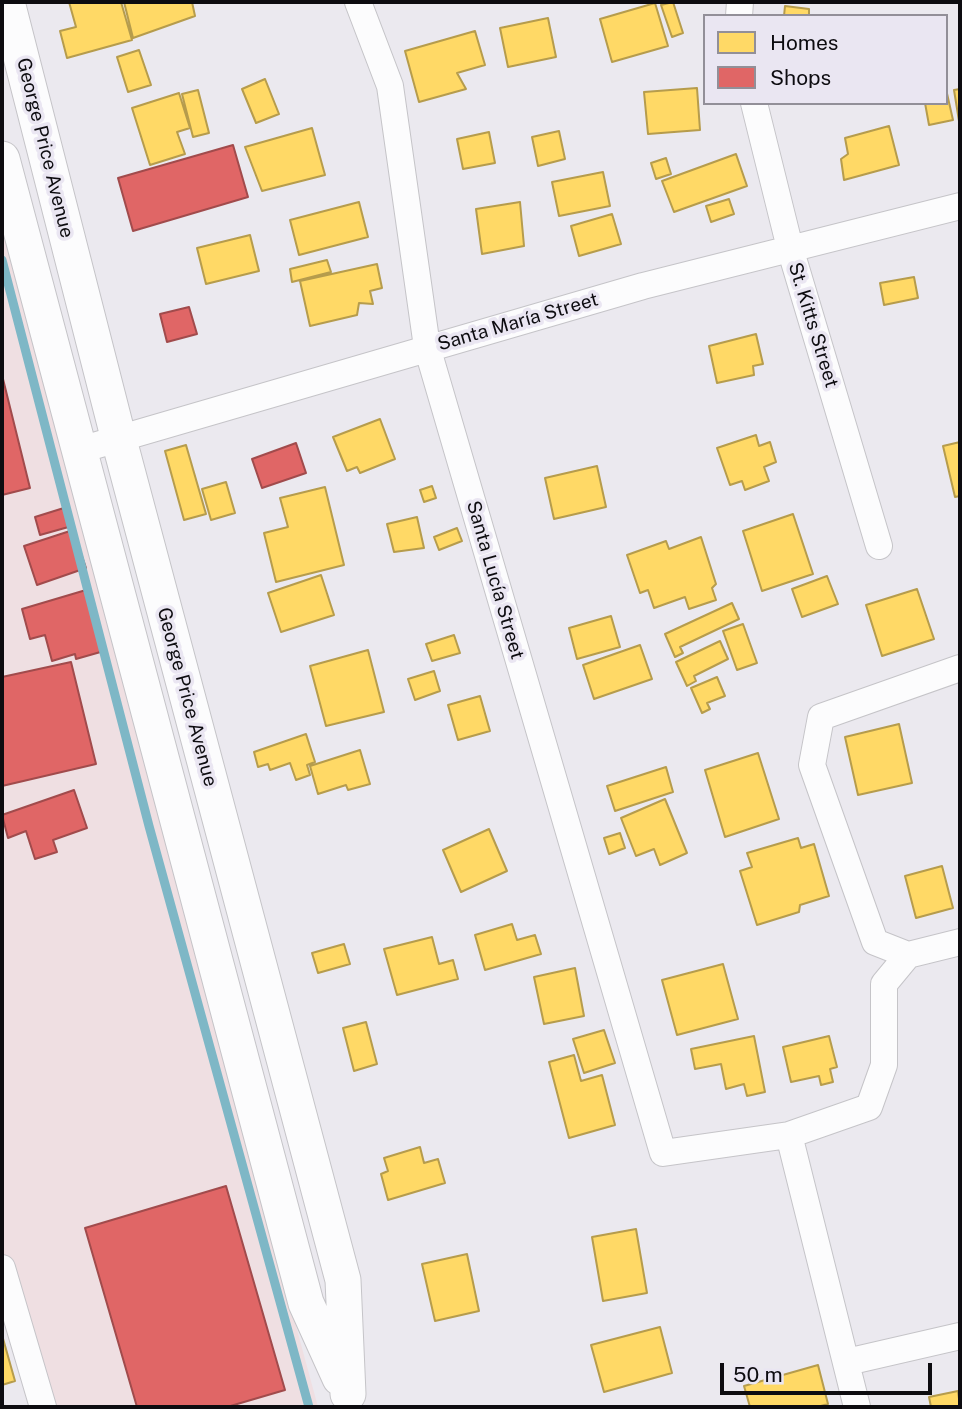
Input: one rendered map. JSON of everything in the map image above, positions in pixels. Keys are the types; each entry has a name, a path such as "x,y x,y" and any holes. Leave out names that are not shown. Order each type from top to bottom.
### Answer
{"main road":[{"name":"George Price Avenue","path":"7,2 11,57 119,440 343,1280 350,1401"},
{"name":"George Price Avenue","path":"2,159 306,1303 350,1401"}],"street":[{"name":"Santa Lucía Street","path":"358,2 390,86 427,347 663,1153 789,1135"},
{"name":"St. Kitts Street","path":"754,105 790,248 879,545"},
{"name":"Santa María Street","path":"80,450 427,347 790,248 960,206"},
{"path":"857,1407 789,1135 869,1107 884,1065 884,984 875,942 812,765 821,718 960,668"},
{"path":"875,942 908,955 960,942"},
{"path":"884,984 908,955"},
{"path":"2,1268 43,1407"},
{"path":"847,1362 960,1336"}],"shaded area":[{"path":"2,221 318,1407 45,1407 2,1261"}],"building: Homes":[{"path":"69,2 121,2 132,40 67,58 60,31 76,27"},
{"path":"124,2 192,2 195,16 133,38"},
{"path":"673,2 683,33 672,37 661,5"},
{"path":"655,3 668,46 612,62 600,19"},
{"path":"785,6 809,9 809,14 784,14"},
{"path":"548,18 556,57 508,67 500,28"},
{"path":"475,31 485,65 457,73 466,89 419,102 405,51"},
{"path":"139,50 151,85 128,92 117,57"},
{"path":"265,79 279,114 256,123 242,89"},
{"path":"697,88 700,130 648,134 644,92"},
{"path":"960,89 960,121 959,121 954,90"},
{"path":"198,90 209,133 193,137 182,94"},
{"path":"179,93 190,128 177,132 185,154 150,165 132,108"},
{"path":"948,98 953,120 929,125 925,105 948,105"},
{"path":"889,126 899,165 844,180 841,159 848,154 845,138"},
{"path":"312,128 325,175 262,191 245,147"},
{"path":"559,131 565,159 538,166 532,137"},
{"path":"489,132 495,163 463,169 457,139"},
{"path":"736,154 747,186 674,212 662,181"},
{"path":"666,158 671,174 656,179 651,163"},
{"path":"603,172 610,206 559,216 552,182"},
{"path":"729,199 734,214 711,222 706,206"},
{"path":"359,202 368,237 299,255 290,220"},
{"path":"520,202 524,246 482,254 476,209"},
{"path":"612,214 621,244 579,256 571,226"},
{"path":"250,235 259,271 206,284 197,248"},
{"path":"327,260 331,272 292,282 290,269"},
{"path":"377,264 382,288 370,291 373,304 359,303 357,315 310,326 300,281"},
{"path":"914,277 918,298 884,305 880,283"},
{"path":"756,334 763,364 753,366 754,375 717,383 709,346"},
{"path":"380,419 395,459 360,473 357,467 347,471 333,437"},
{"path":"756,435 759,446 770,442 776,462 764,467 769,481 745,490 742,481 730,485 717,448"},
{"path":"960,442 960,496 955,497 943,446"},
{"path":"186,445 206,514 184,520 165,451"},
{"path":"597,466 606,507 554,519 545,478"},
{"path":"226,482 235,513 211,520 202,489"},
{"path":"432,486 436,498 424,502 420,490"},
{"path":"325,487 344,565 276,582 264,533 288,527 280,498"},
{"path":"793,514 813,574 762,591 743,531"},
{"path":"417,517 424,548 394,552 387,524"},
{"path":"457,528 462,541 439,550 434,537"},
{"path":"701,537 716,584 712,588 716,600 689,609 685,597 654,608 648,590 640,593 627,555 666,541 669,549"},
{"path":"321,575 334,615 281,632 268,593"},
{"path":"827,576 838,604 802,617 792,589"},
{"path":"917,589 934,639 882,656 866,605"},
{"path":"732,603 739,619 680,647 683,653 675,657 665,634"},
{"path":"611,616 620,647 577,659 569,628"},
{"path":"743,624 757,663 737,670 723,631"},
{"path":"454,635 460,653 432,661 426,644"},
{"path":"720,641 728,659 694,676 696,681 687,686 676,662"},
{"path":"640,645 652,679 594,699 583,665"},
{"path":"368,650 384,712 326,726 310,666"},
{"path":"434,671 440,691 415,700 408,679"},
{"path":"717,677 725,696 707,703 710,709 702,713 691,688"},
{"path":"480,696 490,731 458,740 448,705"},
{"path":"899,724 912,783 858,795 845,737"},
{"path":"306,734 315,762 307,765 310,775 296,780 290,763 270,770 268,764 258,767 254,752"},
{"path":"360,750 370,784 348,790 346,785 318,794 310,766"},
{"path":"758,753 779,819 725,837 705,770"},
{"path":"666,767 673,792 615,811 607,786"},
{"path":"665,799 687,853 660,865 654,849 636,856 621,818"},
{"path":"489,829 507,871 461,892 443,850"},
{"path":"620,833 625,848 609,854 604,838"},
{"path":"798,838 801,848 814,844 829,896 800,905 799,912 757,925 740,871 752,867 747,853"},
{"path":"942,866 953,908 916,918 905,876"},
{"path":"512,924 517,940 535,935 541,954 485,970 475,935"},
{"path":"432,937 439,964 453,960 458,979 397,995 384,949"},
{"path":"344,944 350,964 318,973 312,953"},
{"path":"723,964 738,1019 677,1035 662,980"},
{"path":"575,968 584,1016 544,1024 534,977"},
{"path":"366,1022 377,1064 354,1071 343,1028"},
{"path":"604,1030 615,1063 584,1073 573,1039"},
{"path":"754,1036 765,1092 747,1096 744,1084 726,1089 721,1064 695,1069 691,1049"},
{"path":"829,1036 837,1067 830,1069 833,1082 821,1085 819,1076 791,1082 783,1047"},
{"path":"574,1055 581,1081 602,1075 615,1125 569,1138 549,1062"},
{"path":"420,1147 424,1163 438,1159 445,1183 388,1200 381,1174 388,1171 384,1158"},
{"path":"636,1229 647,1293 603,1301 592,1237"},
{"path":"467,1254 479,1311 435,1321 422,1264"},
{"path":"660,1327 672,1373 604,1392 591,1345"},
{"path":"2,1335 15,1381 2,1385"},
{"path":"818,1365 828,1404 817,1407 750,1407 744,1386"},
{"path":"958,1391 960,1407 931,1407 929,1397"}],"building: Shops":[{"path":"233,145 248,197 133,231 118,178"},
{"path":"189,307 197,334 167,342 160,314"},
{"path":"2,380 30,488 2,495"},
{"path":"296,443 306,473 262,488 252,459"},
{"path":"67,507 72,526 40,535 35,517"},
{"path":"73,530 86,568 37,585 24,546"},
{"path":"86,590 104,651 76,659 75,654 52,661 45,635 30,639 22,609"},
{"path":"71,662 96,764 2,786 2,677"},
{"path":"74,790 87,828 53,840 57,852 35,859 26,831 8,838 2,815"},
{"path":"226,1186 285,1390 227,1407 137,1407 85,1228"}],"waterway":[{"path":"2,260 149,826 309,1407"}]}
